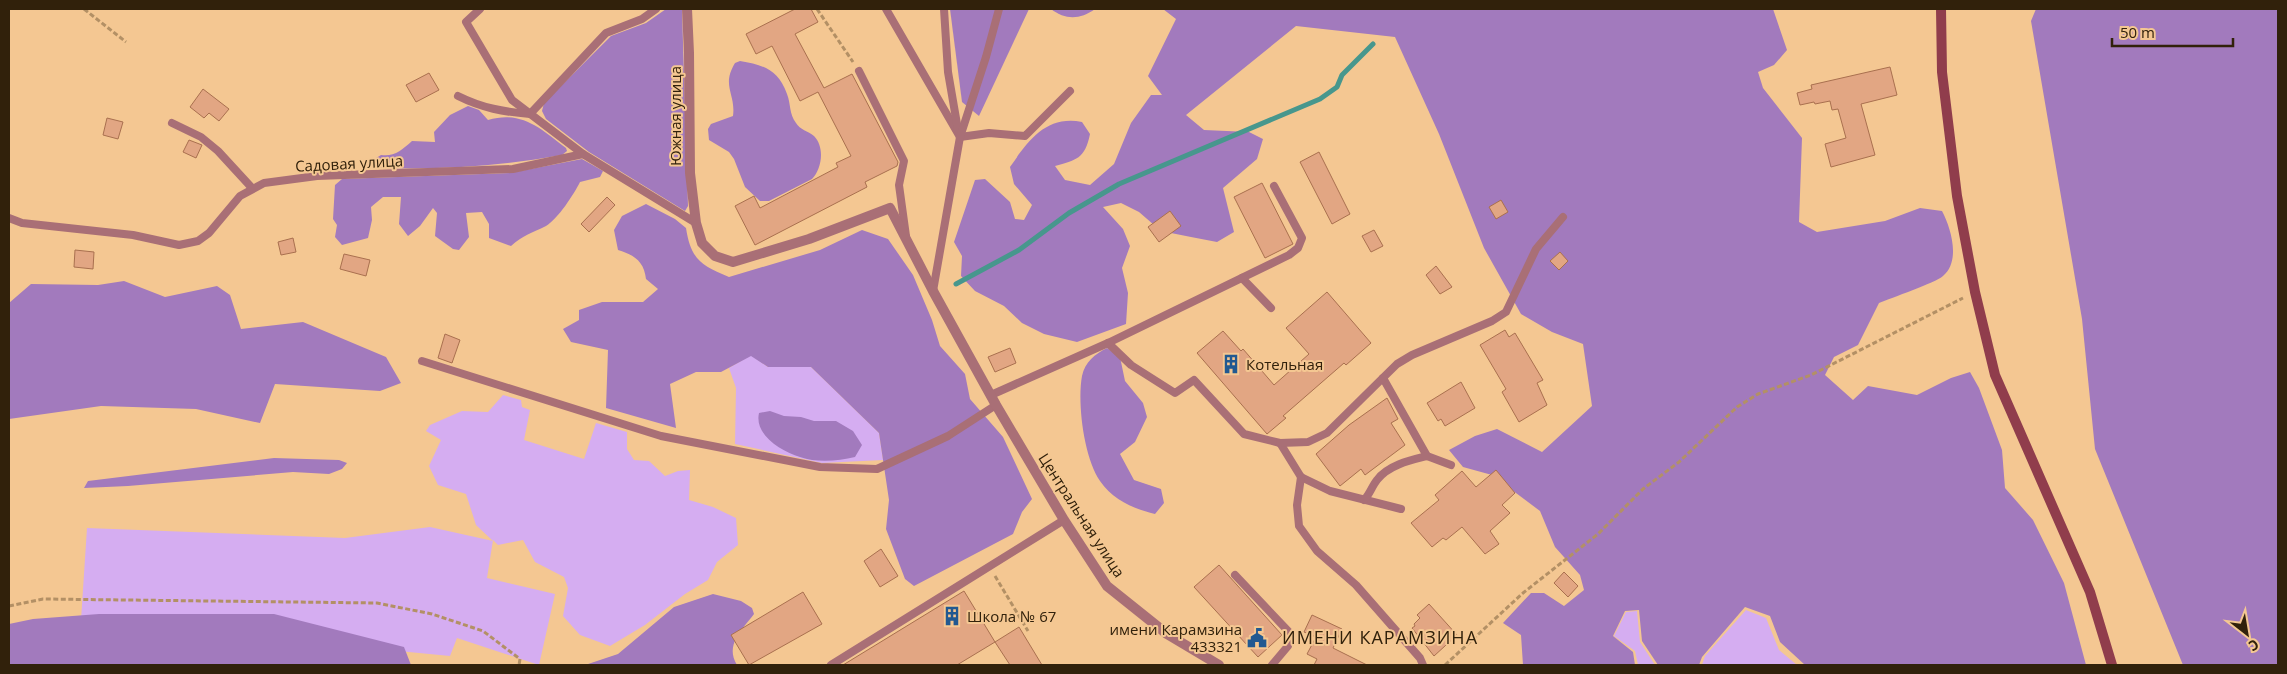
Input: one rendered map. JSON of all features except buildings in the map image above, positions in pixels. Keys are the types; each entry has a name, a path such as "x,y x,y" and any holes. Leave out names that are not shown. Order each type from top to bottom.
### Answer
{"street":[{"name":"Южная улица","path":"687,9 690,173 696,224 702,244 715,256 733,262 808,239 890,208 906,238"},
{"path":"1942,9 1942,72 1958,196 1974,292 1995,375 2090,592 2112,665"},
{"name":"Центральная улица","path":"906,238 996,405 1064,520 1107,586 1167,634 1219,665"}],"lane":[{"path":"480,9 466,22 512,100 583,154 696,224"},
{"path":"530,114 606,32 642,19 656,9"},
{"path":"886,9 960,137"},
{"path":"944,9 948,72 960,137"},
{"path":"933,291 960,137 986,58 999,9"},
{"path":"859,71 904,161 899,185 906,238"},
{"path":"960,137 988,132 1025,136 1070,91"},
{"path":"458,96 474,104 502,112 530,114"},
{"path":"172,123 201,137 218,151 252,188"},
{"name":"Садовая улица","path":"9,218 22,223 133,235 179,245 198,241 209,233 240,196 252,188 264,184 317,176 512,169 583,154"},
{"path":"991,395 1108,343 1289,255 1298,248 1302,238 1274,186"},
{"path":"1108,343 1131,365 1175,393 1194,380 1244,434 1280,443 1308,442 1327,433 1349,414 1397,364 1412,355 1485,325 1506,312 1536,249 1563,217"},
{"path":"1242,278 1271,308"},
{"path":"422,361 661,436 820,467 877,469 948,436 996,405"},
{"path":"1383,378 1427,456"},
{"path":"1280,443 1301,477 1330,491 1401,509"},
{"path":"1364,500 1376,480 1383,474 1408,461 1427,456 1451,465"},
{"path":"1301,477 1297,505 1299,526 1317,551 1356,585 1420,658 1423,665"},
{"path":"830,665 1064,520"},
{"path":"1235,575 1288,632 1288,646 1272,665"}],"path":[{"path":"84,9 126,42"},
{"path":"817,9 859,71"},
{"path":"1445,665 1523,593 1598,534 1643,489 1678,462 1737,407 1758,394 1811,375 1964,298"},
{"path":"989,566 1028,632"},
{"path":"9,606 43,600 377,603 432,614 483,631 520,659 519,665"}],"shaded area":[{"path":"666,9 682,10 688,206 685,211 589,152 546,119 542,111 544,103 611,36 646,23"},
{"path":"950,9 1029,9 979,116 962,102"},
{"path":"1051,9 1095,9 1078,17 1067,17"},
{"path":"1163,9 1773,9 1787,50 1774,65 1758,72 1763,88 1802,138 1799,222 1817,232 1885,221 1920,208 1942,211 1953,244 1952,262 1943,276 1879,303 1858,345 1834,357 1825,375 1853,400 1868,386 1917,395 1951,378 1970,372 1979,388 2002,450 2005,488 2033,520 2064,583 2086,665 1805,665 1780,642 1770,616 1745,607 1702,657 1699,665 1658,665 1642,641 1639,610 1625,611 1613,636 1633,652 1635,665 1523,665 1521,635 1503,623 1531,593 1544,593 1564,606 1584,590 1580,575 1555,547 1540,511 1492,475 1463,467 1449,450 1475,436 1497,429 1542,452 1592,406 1583,344 1552,332 1521,314 1484,248 1439,134 1395,37 1296,26 1186,115 1204,130 1249,132 1263,139 1257,159 1223,188 1234,232 1217,242 1161,231 1139,212 1121,203 1103,207 1123,229 1130,246 1122,268 1128,293 1126,324 1077,342 1044,334 1022,323 1004,306 975,291 961,276 962,256 954,242 975,180 985,179 1010,202 1015,219 1024,220 1032,205 1014,184 1010,167 1031,139 1048,126 1058,122 1082,122 1090,134 1082,154 1074,160 1055,166 1065,180 1090,185 1114,164 1131,123 1151,95 1162,95 1148,76 1176,19"},
{"path":"2036,9 2278,9 2278,665 2183,665 2095,449 2082,319 2031,21"},
{"path":"740,61 763,67 779,79 787,94 794,120 800,127 814,136 820,146 820,164 812,179 769,201 760,201 745,187 734,159 729,152 709,140 708,129 711,124 733,116 729,78 735,63"},
{"path":"468,106 479,110 488,120 511,117 530,123 548,134 566,148 567,151 562,155 537,159 462,167 362,167 381,155 390,155 398,152 412,141 435,142 434,132 450,115"},
{"path":"582,159 603,171 600,177 580,182 565,206 551,223 511,246 489,238 489,224 482,212 466,213 469,237 459,250 453,249 435,236 437,213 433,208 420,226 408,236 399,224 401,197 383,197 371,207 372,220 368,238 342,245 335,237 337,225 333,219 335,185 342,179 510,173"},
{"path":"646,204 675,219 686,228 691,247 699,260 711,269 729,277 820,250 862,230 888,239 913,275 932,320 940,346 965,374 970,399 1003,437 1032,499 1022,512 1013,534 914,586 905,579 886,529 889,500 879,433 811,367 768,367 751,356 721,372 696,372 670,384 676,428 606,408 608,350 571,342 563,329 579,320 579,310 602,302 643,302 658,289 646,279 643,268 637,260 629,254 618,250 614,230 622,216"},
{"path":"124,281 165,297 217,286 230,295 241,329 303,322 386,357 401,383 380,391 275,384 260,423 196,409 101,406 9,419 9,303 31,284 98,285"},
{"path":"1107,348 1120,357 1125,381 1143,403 1147,417 1135,442 1120,454 1134,480 1161,489 1164,503 1155,514 1124,503 1105,488 1094,471 1090,459 1081,415 1082,376 1085,367 1091,359"},
{"path":"751,355 768,367 811,367 879,433 883,460 822,463 735,444 736,388 729,368"},
{"path":"503,395 521,400 522,407 530,410 524,440 584,459 596,423 627,432 627,449 634,460 649,461 665,476 678,471 690,470 689,500 713,507 736,518 738,545 717,562 708,580 685,594 645,625 610,646 580,635 563,616 568,588 564,577 535,562 523,540 498,545 476,525 466,494 438,485 429,466 441,440 426,431 430,425 462,411 488,412"},
{"path":"770,411 784,416 801,417 814,421 836,421 853,431 862,445 855,457 842,460 813,460 793,454 770,441 761,428 759,413"},
{"path":"274,458 339,460 347,463 342,469 329,474 293,472 84,488 88,481"},
{"path":"430,527 493,541 487,578 555,594 539,665 457,638 450,656 81,620 87,528 345,538"},
{"path":"713,594 741,601 752,608 754,614 736,638 734,645 734,658 737,665 585,665 618,654 674,607"},
{"path":"1746,610 1766,618 1779,650 1797,665 1702,665 1705,656"},
{"path":"1637,611 1640,642 1655,665 1638,665 1635,651 1614,636 1626,612"},
{"path":"99,614 274,614 404,647 411,665 9,665 9,624 33,619"}],"waterway":[{"path":"956,284 1019,250 1069,213 1119,184 1320,99 1337,87 1342,75 1373,44"}],"place":[{"name":"Котельная","path":"1231,364"},
{"name":"Школа № 67","path":"952,616"},
{"name":"имени Карамзина 433321","path":"1257,638"}],"district":[{"name":"ИМЕНИ КАРАМЗИНА","path":"1380,637"}]}
